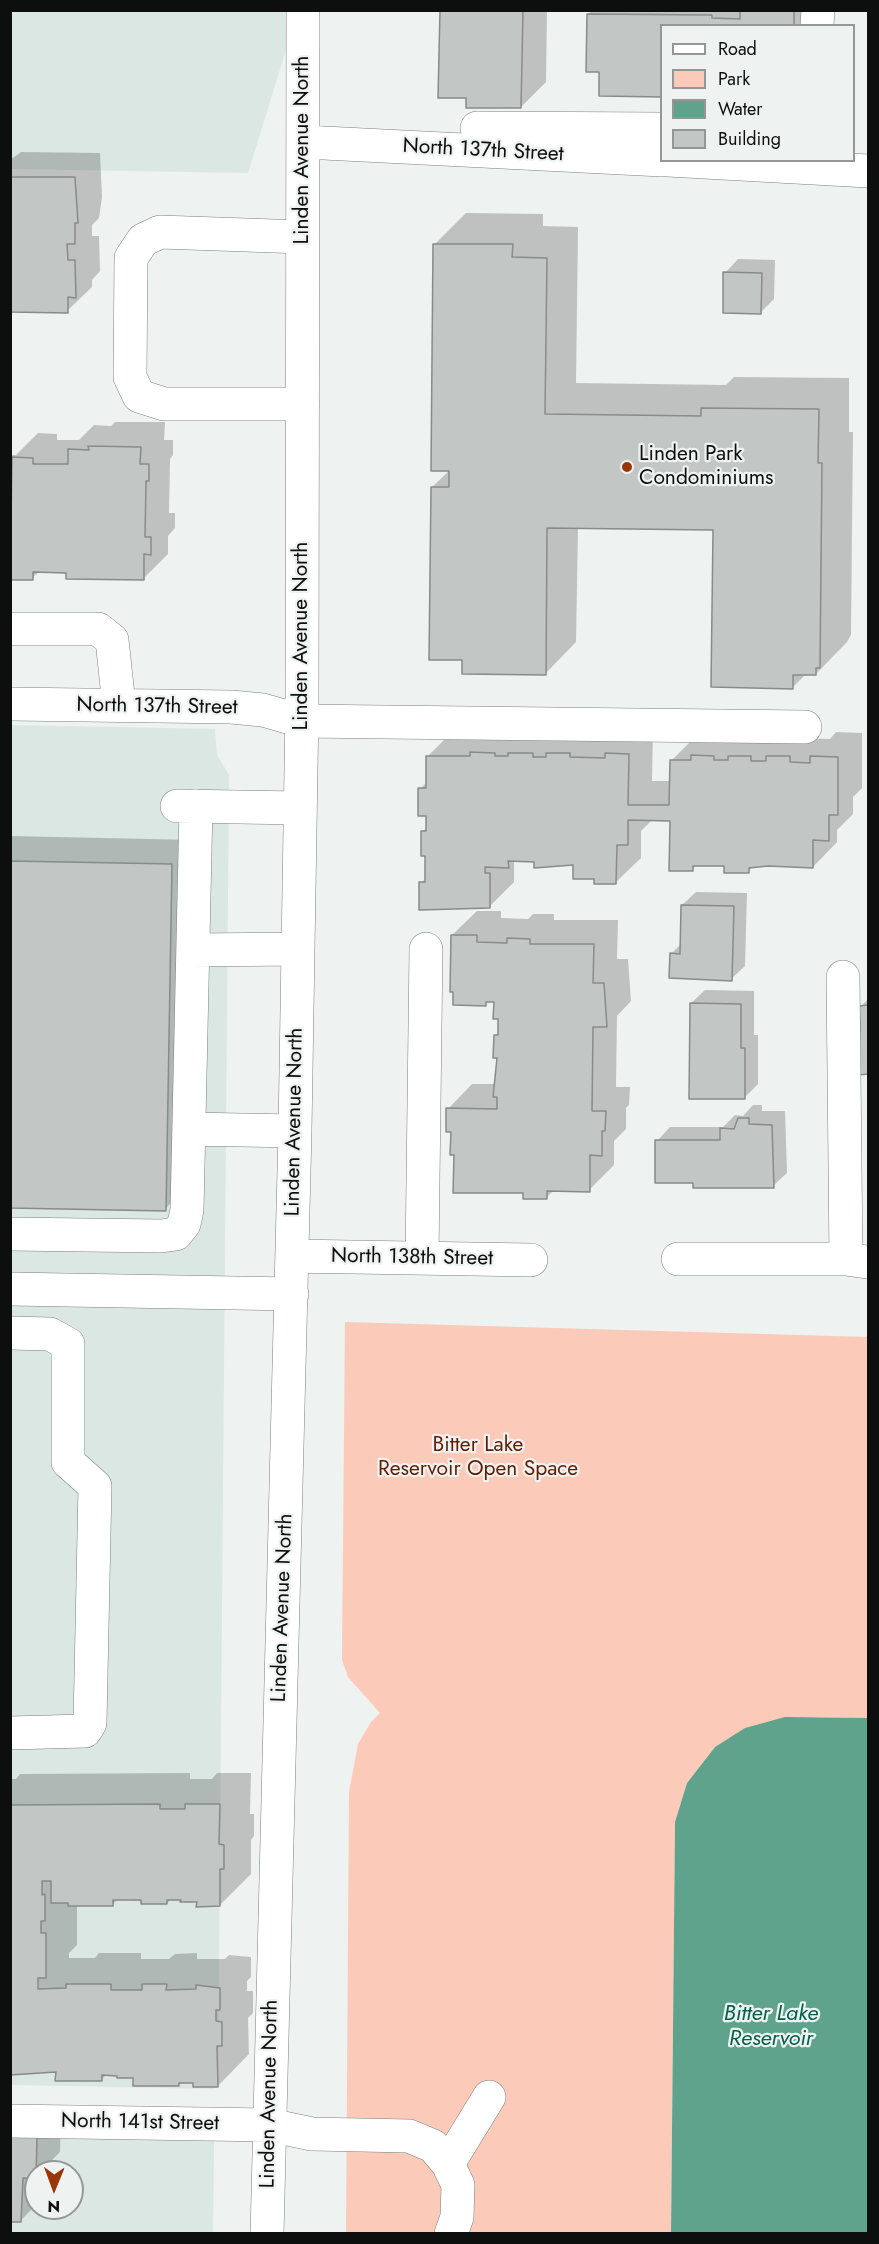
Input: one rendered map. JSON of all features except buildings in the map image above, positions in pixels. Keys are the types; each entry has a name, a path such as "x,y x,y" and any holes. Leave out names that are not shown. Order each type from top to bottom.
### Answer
{"street":[{"name":"Linden Avenue North","path":"267,2234 293,1256 298,949 303,404 303,10"},
{"path":"477,128 660,129"},
{"name":"North 137th Street","path":"304,142 660,160"},
{"path":"704,162 868,171"},
{"path":"303,237 160,232 143,240 131,258 130,377 139,396 164,404 303,404"},
{"path":"10,629 98,629 112,640 118,705"},
{"name":"North 137th Street","path":"10,704 231,707 263,710 301,721 805,727"},
{"path":"10,1234 176,1234 184,1224 187,1210 193,950 187,806 300,808"},
{"path":"193,950 298,949"},
{"path":"422,1258 426,949"},
{"path":"678,1259 857,1260 843,977"},
{"path":"189,1129 295,1131"},
{"name":"North 138th Street","path":"293,1256 531,1260"},
{"path":"10,1289 292,1294"},
{"path":"10,1332 50,1334 68,1344 68,1462 95,1486 90,1723 85,1731 10,1733"},
{"path":"451,2234 457,2217 458,2185 448,2164 489,2097"},
{"name":"North 141st Street","path":"10,2121 269,2126 312,2134 409,2136 433,2146 448,2164"}],"shaded area":[{"path":"11,11 298,11 248,173 11,169"},
{"path":"11,725 215,729 217,755 229,775 218,2085 214,2089 11,2085"},
{"path":"11,2136 214,2141 213,2233 11,2234"}],"green space":[{"name":"Bitter Lake Reservoir Open Space","path":"345,1322 868,1337 868,1718 785,1717 715,1747 687,1783 675,1822 671,2233 346,2233 349,1792 358,1744 371,1722 380,1713 348,1677 342,1660"}],"water":[{"name":"Bitter Lake Reservoir","path":"785,1717 868,1718 868,2233 671,2233 675,1822 687,1783 715,1747 745,1728"}],"place":[{"name":"Linden Park Condominiums","path":"627,467"}]}
